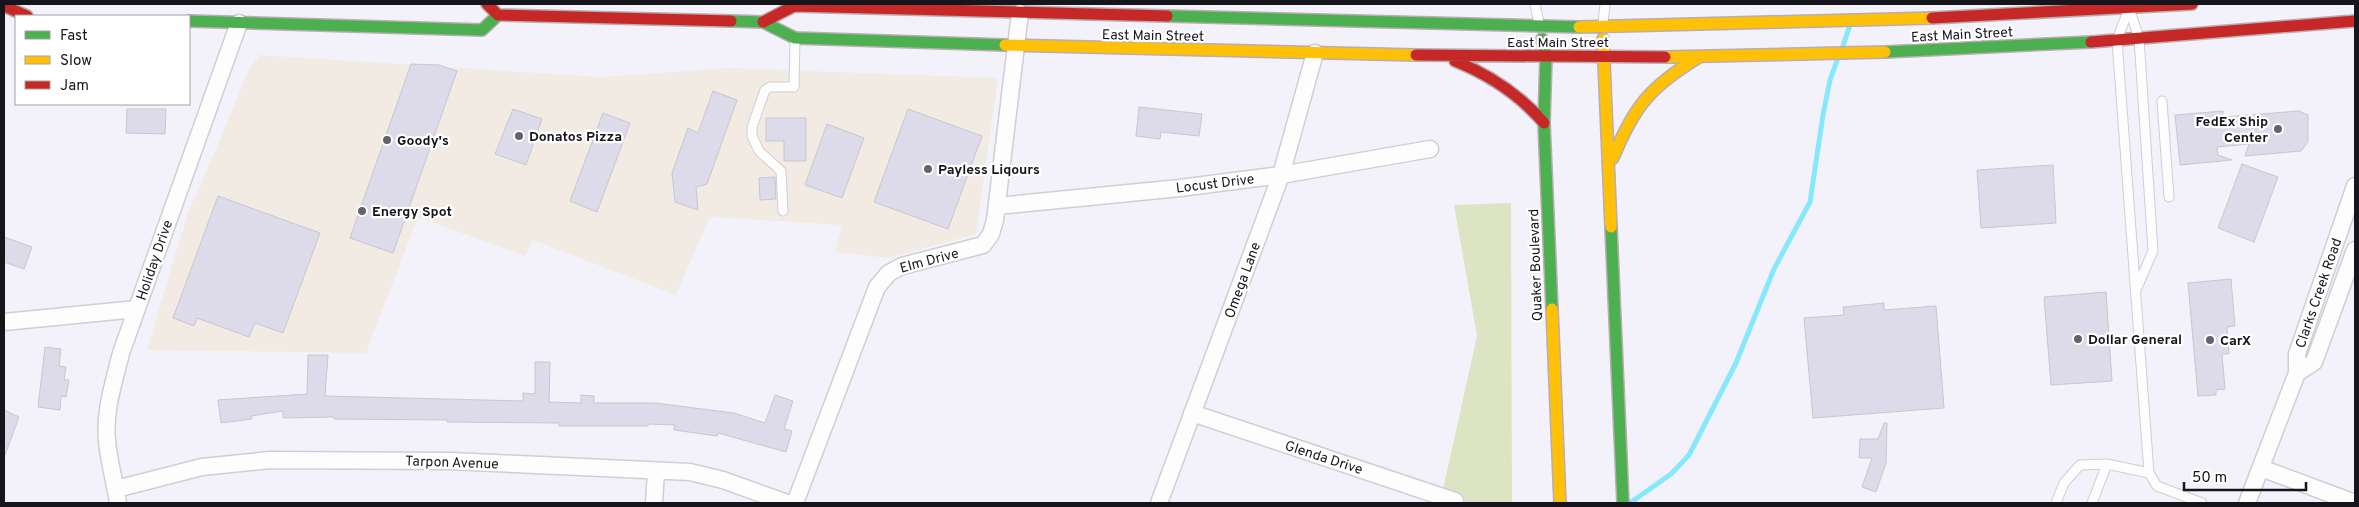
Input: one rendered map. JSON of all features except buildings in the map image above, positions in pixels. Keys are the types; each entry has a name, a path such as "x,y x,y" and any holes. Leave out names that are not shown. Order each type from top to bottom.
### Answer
{"main road":[{"path":"190,21 241,16 482,30 498,15 487,4"},
{"name":"East Main Street","path":"763,22 794,6 1540,26 1602,26 1817,22 2192,4"},
{"path":"4,6 25,15"},
{"name":"East Main Street","path":"498,15 763,22 795,38 1017,46 1603,58 1882,52 2117,40 2355,21"},
{"name":"Quaker Boulevard","path":"1540,26 1546,57 1544,123 1560,503"},
{"path":"1602,26 1610,166 1623,503"},
{"path":"1440,56 1476,68 1498,80 1520,97 1544,123"},
{"path":"1610,166 1637,106 1658,85 1699,57"}],"street":[{"path":"763,22 764,4"},
{"name":"Elm Drive","path":"796,503 877,287 890,273 902,266 983,245 990,234 997,206 1020,13"},
{"name":"Holiday Drive","path":"117,496 107,441 107,411 121,353 241,16"},
{"name":"Omega Lane","path":"1159,503 1281,175 1315,53"},
{"name":"Locust Drive","path":"997,206 1180,188 1281,175 1430,149"},
{"name":"Clarks Creek Road","path":"2247,503 2297,373 2297,354 2355,186"},
{"name":"Clarks Creek Road","path":"2297,373 2314,362 2355,250"},
{"path":"4,322 137,309"},
{"name":"Glenda Drive","path":"1192,413 1456,501"},
{"name":"Tarpon Avenue","path":"117,496 202,467 270,460 451,461 705,475 787,503"},
{"path":"2261,468 2355,502"},
{"path":"654,503 656,471"}],"lane":[{"path":"1535,4 1540,26"},
{"path":"1602,26 1605,4"},
{"path":"2130,8 2139,38 2153,251 2136,291"},
{"path":"2130,8 2117,40 2149,473 2156,486 2202,503"},
{"path":"783,211 783,175 778,167 759,151 752,132 765,90 770,87 794,87 795,38"},
{"path":"2162,101 2169,198"},
{"path":"2056,503 2064,482 2080,465 2107,464 2149,473"},
{"path":"2092,503 2107,464"}],"shaded area":[{"path":"260,55 601,77 731,68 998,78 976,234 889,258 835,252 842,225 710,217 676,295 533,240 525,256 418,217 366,353 147,350 189,209 251,65"}],"green space":[{"path":"1511,203 1512,503 1440,503 1477,336 1454,205"}],"waterway":[{"path":"1843,46 1849,28"},
{"path":"1630,503 1671,474 1689,455 1736,363 1774,269 1810,202 1823,115 1830,80 1837,61"}],"traffic: fast":[{"path":"190,21 482,30 498,15"},
{"path":"1167,16 1579,27"},
{"path":"731,21 763,22 795,38 1005,45"},
{"path":"1542,39 1546,57 1544,123 1552,309"},
{"path":"1885,52 2091,42"},
{"path":"1611,227 1623,503"}],"traffic: slow":[{"path":"1579,27 1932,18"},
{"path":"1603,39 1611,227"},
{"path":"1005,45 1416,55"},
{"path":"1665,57 1885,52"},
{"path":"1613,158 1629,124 1646,99 1668,78 1699,57"},
{"path":"1552,309 1560,503"}],"traffic: jam":[{"path":"487,4 498,15 731,21"},
{"path":"1932,18 2192,4"},
{"path":"4,6 25,15"},
{"path":"763,22 794,6 1167,16"},
{"path":"2091,42 2355,21"},
{"path":"1416,55 1665,57"},
{"path":"1455,61 1503,86 1544,123"}],"place":[{"name":"FedEx Ship Center","path":"2278,129"},
{"name":"Donatos Pizza","path":"519,136"},
{"name":"Goody's","path":"387,140"},
{"name":"Payless Liqours","path":"928,169"},
{"name":"Energy Spot","path":"362,211"},
{"name":"Dollar General","path":"2078,339"},
{"name":"CarX","path":"2210,340"}]}
